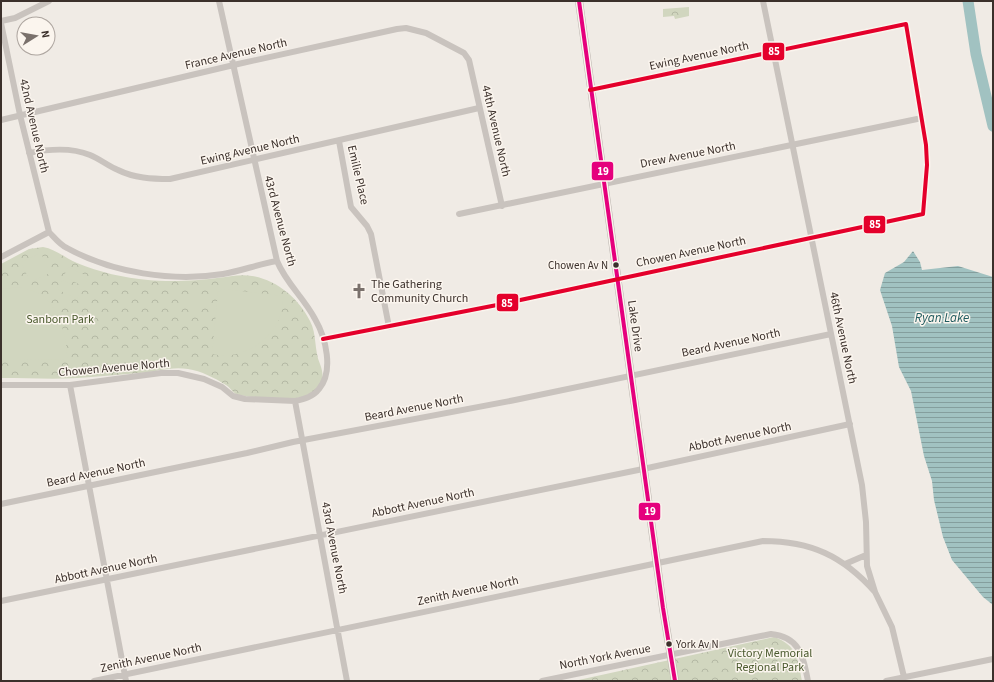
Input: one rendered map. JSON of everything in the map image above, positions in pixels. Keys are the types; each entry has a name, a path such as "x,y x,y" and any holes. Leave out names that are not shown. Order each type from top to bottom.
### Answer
{"street":[{"path":"1,22 15,18 49,1"},
{"name":"43rd Avenue North","path":"219,1 253,160 277,261 282,275 316,320 323,339 328,363 325,378 320,389 314,394 295,401 347,681"},
{"name":"Lake Drive","path":"579,1 643,469 675,681"},
{"name":"46th Avenue North","path":"763,1 865,503 866,555 870,579 892,628 904,677"},
{"name":"42nd Avenue North","path":"1,22 20,115 49,232"},
{"name":"Ewing Avenue North","path":"590,90 906,24 922,118"},
{"name":"France Avenue North","path":"1,120 232,65 406,28 426,33 464,53 469,60"},
{"name":"44th Avenue North","path":"469,60 502,206"},
{"name":"Ewing Avenue North","path":"29,153 42,150 74,151 90,155 119,171 152,179 186,176 479,108"},
{"name":"Drew Avenue North","path":"459,214 922,118"},
{"name":"Chowen Avenue North","path":"323,339 389,327 617,280 923,214 927,165 922,118"},
{"name":"Emilie Place","path":"339,141 351,207 368,226 371,234 389,327"},
{"path":"1,257 49,232 65,247 97,261 124,269 168,276 224,274 277,261"},
{"name":"Beard Avenue North","path":"1,504 302,440 515,400 622,376 630,376 831,334"},
{"name":"Chowen Avenue North","path":"1,385 70,385 161,373 178,373 204,379 222,387 233,396 245,399 295,401"},
{"path":"70,385 125,678"},
{"name":"Abbott Avenue North","path":"1,601 643,469 850,424"},
{"name":"Zenith Avenue North","path":"94,681 125,678 338,630 657,564 745,543 781,541 817,549 845,564 863,578 875,592"},
{"path":"845,564 866,555"},
{"name":"North York Avenue","path":"542,681 762,635 780,635 790,640 801,652 808,681"},
{"path":"886,681 993,658"}],"green space":[{"path":"689,7 689,16 675,19 674,16 663,17 663,9"},
{"name":"Sanborn Park","path":"43,247 85,266 130,278 156,281 182,281 243,275 261,278 270,282 278,286 293,298 300,305 310,321 314,331 318,359 322,370 322,381 317,389 308,395 297,398 279,398 249,397 236,394 213,377 198,371 182,368 80,378 1,378 1,264 29,249"},
{"path":"41,253 50,273 30,282 21,262"},
{"path":"68,267 89,277 84,287 64,276"},
{"path":"62,280 82,290 77,299 57,289"},
{"path":"22,287 43,295 55,311 59,318 64,335 67,360 1,359 1,289"},
{"path":"223,289 283,296 282,309 278,322 271,333 250,349 238,354 212,354 218,292"},
{"path":"187,294 208,294 208,303 187,303"},
{"name":"Victory Memorial Regional Park","path":"774,637 788,644 792,649 799,666 802,681 574,681"}],"water":[{"name":"Ryan Lake","path":"913,251 920,262 922,270 958,266 993,277 993,605 983,597 952,560 943,537 934,500 932,481 924,456 911,391 899,367 892,326 880,290 885,273 904,262"}],"waterway":[{"path":"968,1 976,54 993,126"}],"transit line":[{"name":"19","path":"579,1 663,608 675,681"},
{"name":"85","path":"323,339 497,305 923,214 927,165 926,145 906,24 590,90"}],"place":[{"name":"Chowen Av N","path":"616,265"},
{"name":"The Gathering Community Church","path":"359,291"},
{"name":"York Av N","path":"669,644"}]}
